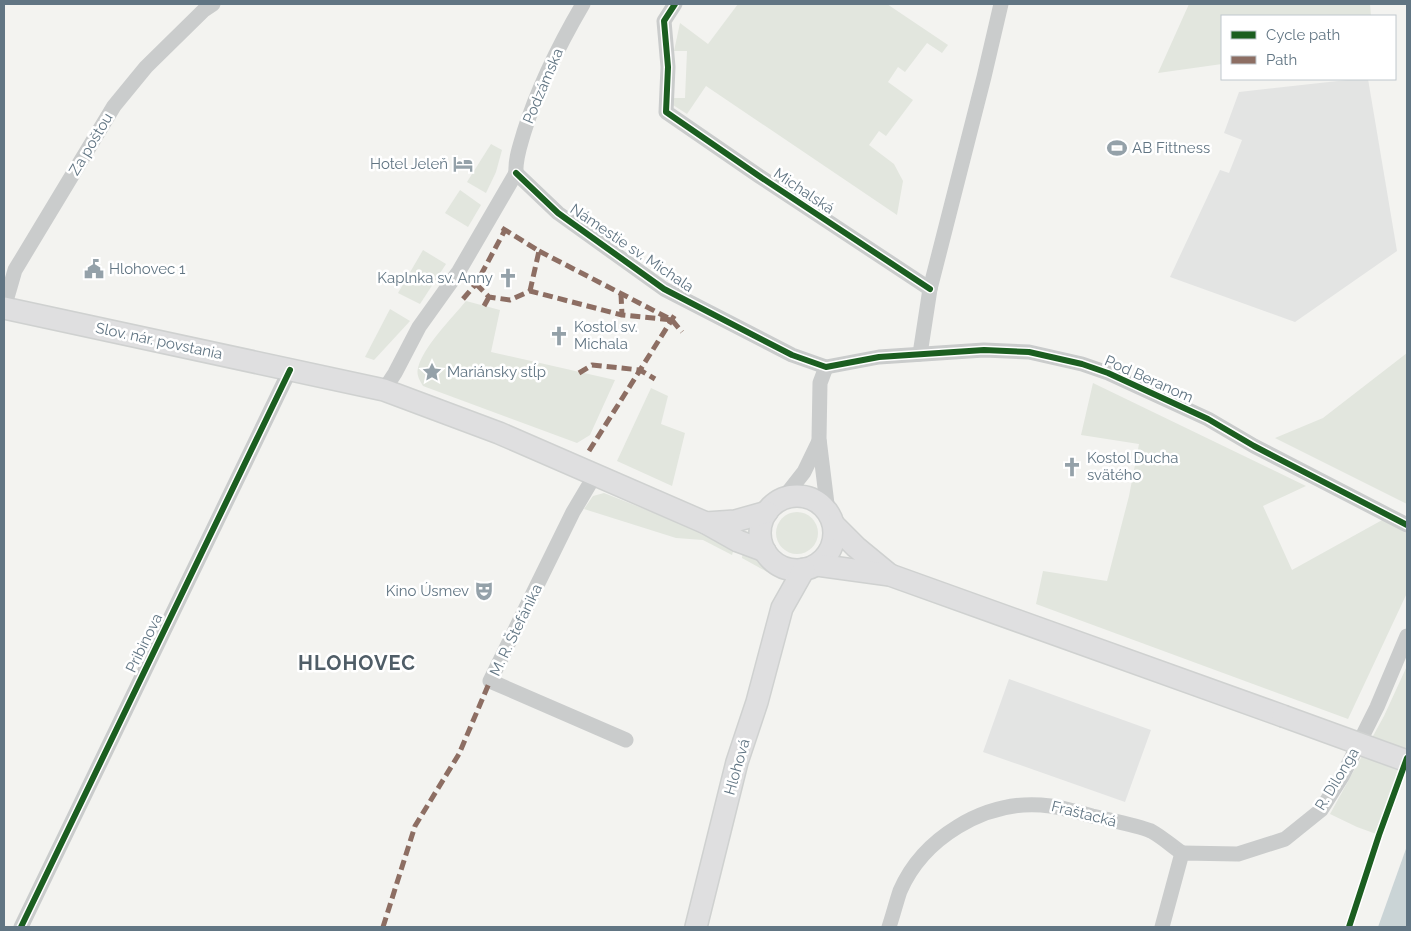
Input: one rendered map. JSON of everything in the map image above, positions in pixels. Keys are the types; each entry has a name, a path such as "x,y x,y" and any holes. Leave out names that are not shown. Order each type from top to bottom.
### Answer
{"main road":[{"name":"Slov. nár. povstania","path":"4,308 384,390"},
{"path":"384,390 499,432 595,474 706,523 793,570 810,567 890,575 1407,760"},
{"path":"706,523 735,521 774,506 791,497 801,496 823,506 856,547 890,575"},
{"path":"771,557 761,538 760,531 762,521 774,506"},
{"path":"810,567 825,558 832,546 834,536 831,518"},
{"name":"Hlohová","path":"771,557 782,608"},
{"name":"Hlohová","path":"696,927 737,762 757,702 782,608 810,567"}],"street":[{"name":"Za poštou","path":"4,308 15,270 114,106 146,67 204,10 213,4"},
{"name":"Podzámska","path":"516,173 515,162 533,103 564,37 583,4"},
{"name":"Michalská","path":"675,4 664,21 668,67 666,112 930,289"},
{"path":"920,354 930,289 1001,4"},
{"path":"384,390 419,327 459,271 516,173"},
{"name":"Námestie sv. Michala","path":"516,173 558,213 664,289 792,355 826,367"},
{"name":"Pod Beranom","path":"826,367 879,357 979,350 1028,352 1082,364 1108,373 1208,419 1254,446 1407,525"},
{"path":"826,367 820,383 819,440 831,518"},
{"name":"Pribinova","path":"21,927 290,370"},
{"path":"774,506 804,472 819,440"},
{"name":"M. R. Štefánika","path":"595,474 573,512 490,681 626,740"},
{"name":"R. Dilonga","path":"1182,853 1238,854 1285,839 1321,810 1343,775 1377,707 1407,636"},
{"name":"Fraštacká","path":"889,927 900,890 914,868 939,841 972,818 1002,807 1038,804 1056,806 1151,831 1182,853"},
{"path":"1162,927 1182,853"}],"shaded area":[{"path":"738,4 887,4 948,45 942,53 927,43 905,72 898,67 888,82 913,100 886,136 879,131 869,145 894,164 903,181 897,215 706,86 687,114 673,105 673,98 685,98 687,51 674,51 680,23 708,44"},
{"path":"1189,4 1370,4 1371,15 1221,15 1221,64 1158,73"},
{"path":"1347,80 1368,80 1397,251 1295,322 1170,277 1220,170 1229,173 1242,140 1224,133 1239,92"},
{"path":"491,144 502,150 496,172 486,193 467,182"},
{"path":"460,190 481,205 468,227 445,213"},
{"path":"423,250 446,264 420,304 398,293"},
{"path":"466,301 500,310 491,352 615,380 590,435 577,443 423,386 418,373 421,360 439,333"},
{"path":"390,309 410,321 374,360 365,357"},
{"path":"1407,353 1407,504 1275,438 1323,418"},
{"path":"1093,383 1306,486 1263,506 1292,570 1384,519 1407,534 1407,593 1348,719 1036,604 1043,571 1107,581 1129,496 1139,444 1081,435"},
{"path":"651,388 668,396 661,424 685,433 672,486 617,461"},
{"path":"604,493 735,545 732,555 703,540 676,538 584,509 593,496"},
{"path":"801,512 809,515 815,521 818,533 815,545 809,551 793,554 785,551 779,545 776,529 779,521 785,515"},
{"path":"743,547 764,561 769,573 742,558"},
{"path":"1407,666 1407,752 1379,835 1330,814 1384,716"},
{"path":"1009,679 1151,730 1125,802 983,752"},
{"path":"1407,846 1407,927 1378,927"}],"marked path":[{"path":"502,228 539,251 530,291"},
{"path":"463,299 476,284 505,230"},
{"path":"539,251 672,320 682,332"},
{"path":"476,284 489,297 510,300 530,291 622,315 672,320"},
{"path":"621,294 622,315"},
{"path":"484,306 489,297"},
{"path":"589,451 676,313"},
{"path":"579,373 592,365 640,370 655,379"},
{"path":"383,927 415,826 459,754 490,681"}],"cycle path":[{"path":"675,4 664,21 668,67 666,112 930,289"},
{"path":"516,173 558,213 664,289 792,355 826,367 879,357 984,350 1029,352 1082,364 1108,373 1208,419 1254,446 1407,525"},
{"path":"21,927 290,370"},
{"path":"1349,927 1407,758"}],"place":[{"name":"AB Fittness","path":"1117,148"},
{"name":"Hotel Jeleň","path":"463,164"},
{"name":"Hlohovec 1","path":"94,269"},
{"name":"Kaplnka sv. Anny","path":"508,278"},
{"name":"Kostol sv. Michala","path":"559,336"},
{"name":"Mariánsky stĺp","path":"432,372"},
{"name":"Kostol Ducha svätého","path":"1072,467"},
{"name":"Kino Úsmev","path":"484,591"}],"district":[{"name":"HLOHOVEC","path":"357,663"}]}
